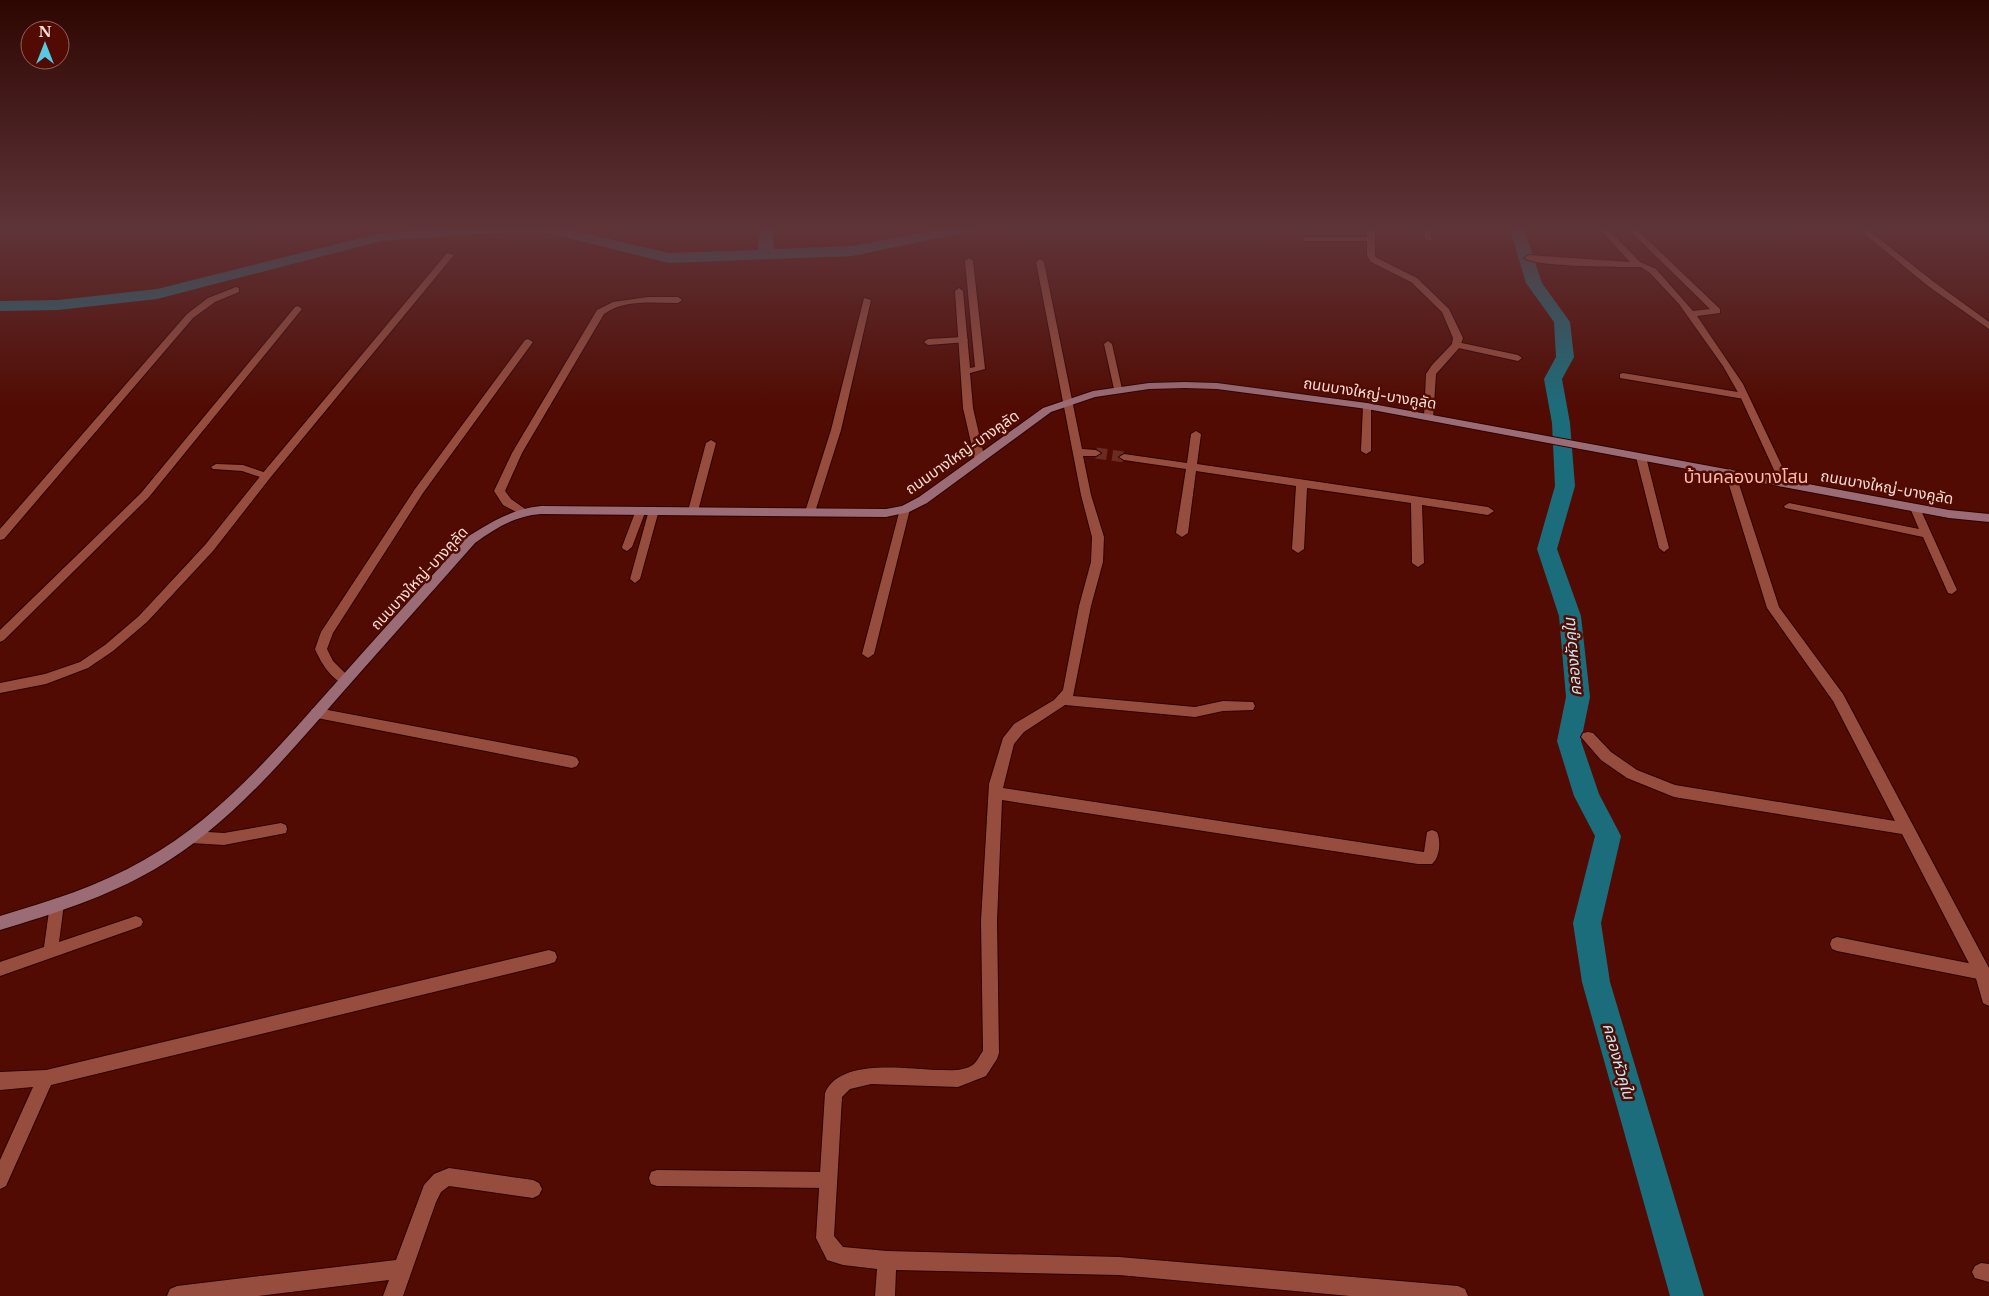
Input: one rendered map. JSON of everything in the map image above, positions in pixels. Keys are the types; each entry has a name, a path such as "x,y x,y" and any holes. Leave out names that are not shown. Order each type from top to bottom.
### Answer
{"street":[{"path":"0,688 46,680 84,666 110,648 143,619 209,548 266,476 424,286"},
{"path":"966,371 980,369 971,286"},
{"path":"1045,286 1086,495 1098,537 1097,562 1069,692 1059,704 1019,728 1008,742 996,793 989,921 991,1053 980,1070 958,1079 871,1076 845,1082 834,1093 825,1238 834,1253 843,1256 887,1260 1119,1266 1458,1296"},
{"path":"1421,286 1446,311 1458,338 1457,346 1435,367 1431,374 1429,417"},
{"path":"1668,286 1690,314 1744,396 1785,483"},
{"path":"1690,314 1718,311 1692,286"},
{"path":"1934,286 1989,326"},
{"path":"0,536 190,316 205,304 236,290"},
{"path":"960,291 968,408 980,460"},
{"path":"522,511 507,502 499,491 517,453 600,312 607,305 678,300"},
{"path":"0,637 145,495 298,309"},
{"path":"346,680 328,664 321,649 327,632 419,491 528,342"},
{"name":"ถนนบางใหญ่-บางคูลัด","path":"0,923 94,891 140,869 191,837 246,790 471,540 522,511 654,510 886,513 904,509 934,493 1048,410 1069,401 1118,389 1149,386 1216,386 1367,406 1641,458 1730,472 1915,508 1989,518"},
{"path":"1182,533 1196,434"},
{"path":"1079,452 1096,453"},
{"path":"1124,457 1488,511"},
{"path":"1730,472 1772,608 1825,676 1838,698 1983,973 1989,998"},
{"path":"1298,549 1302,484"},
{"path":"1416,500 1418,563"},
{"path":"1062,700 1195,712 1224,706 1248,706"},
{"path":"317,713 572,762"},
{"path":"1588,737 1606,756 1632,774 1674,790 1907,829"},
{"path":"996,793 1427,859 1431,856 1432,836"},
{"path":"0,1080 46,1078 549,957"},
{"path":"0,1180 46,1078"},
{"path":"394,1296 426,1200 432,1187 440,1179 449,1177 533,1189"},
{"path":"885,1296 887,1260"},
{"path":"177,1296 404,1269"}],"lane":[{"path":"810,512 836,430 867,300"},
{"path":"928,342 964,340"},
{"path":"1108,344 1118,389"},
{"path":"1457,346 1518,358"},
{"path":"1623,376 1744,396"},
{"path":"1366,451 1367,406"},
{"path":"693,511 711,443"},
{"path":"1641,458 1664,548"},
{"path":"216,467 243,468 266,476"},
{"path":"1789,506 1927,534"},
{"path":"1915,508 1952,590"},
{"path":"868,654 904,509"},
{"path":"627,547 641,510"},
{"path":"635,579 654,510"},
{"path":"191,837 224,839 281,829"},
{"path":"51,951 57,904"},
{"path":"0,969 136,922"},
{"path":"1837,944 1983,973"},
{"path":"657,1178 828,1180"}],"waterway":[{"path":"0,306 58,305 157,294 187,286"},
{"name":"คลองหัวคูใน","path":"1536,286 1562,322 1565,357 1553,379 1561,423 1565,486 1547,549 1570,616 1578,697 1569,741 1587,796 1608,836 1587,923 1596,982 1687,1296"}],"tunnel":[{"path":"1096,453 1124,457"}],"district":[{"name":"บ้านคลองบางโสน","path":"1746,477"}]}
